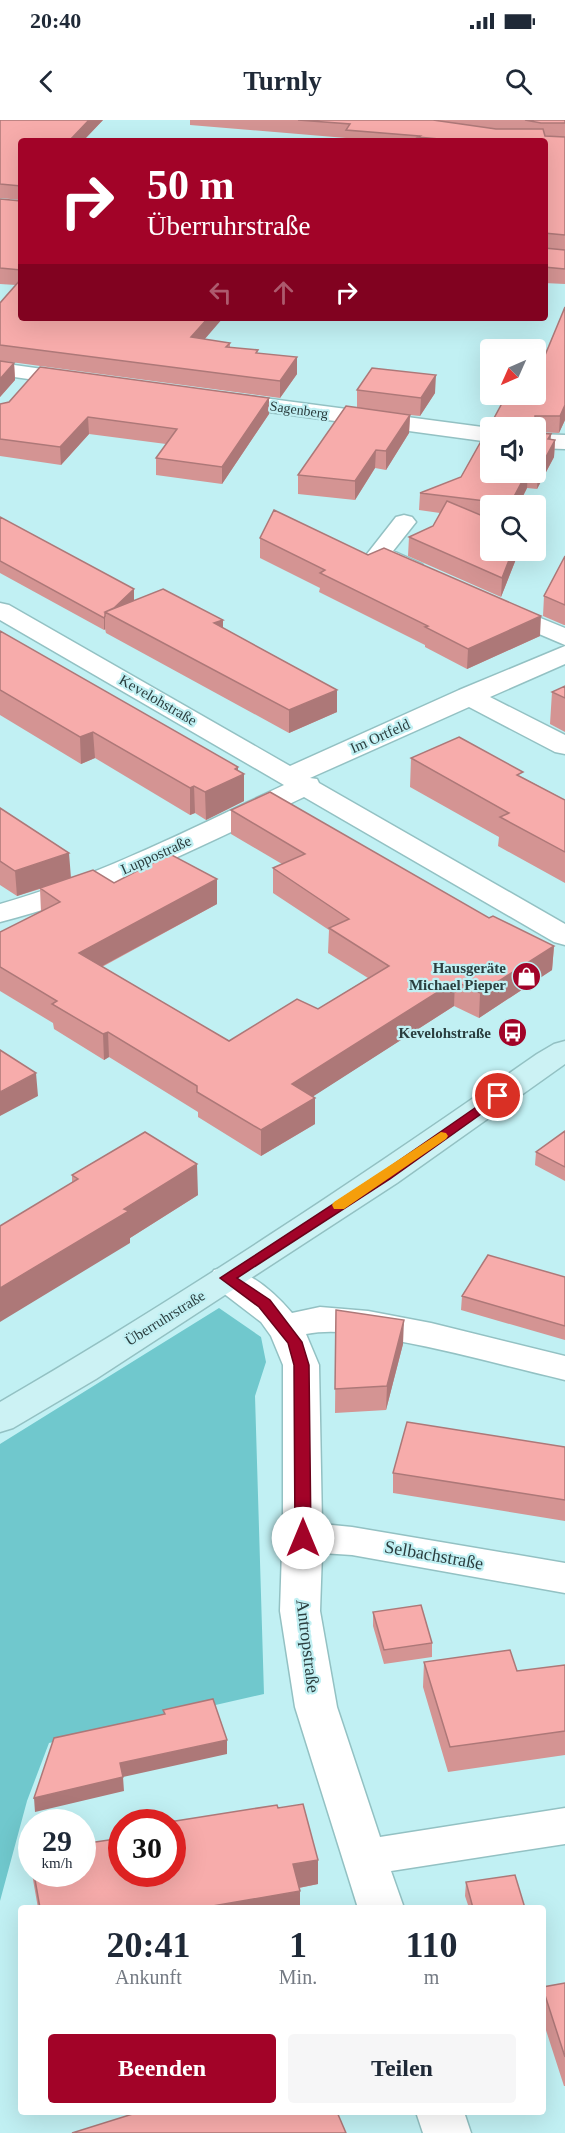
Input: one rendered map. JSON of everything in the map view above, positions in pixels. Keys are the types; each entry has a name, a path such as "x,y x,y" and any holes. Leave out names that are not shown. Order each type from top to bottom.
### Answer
{"main road":[{"name":"Überruhrstraße","path":"0,1419 386,1176 548,1060 565,1051"}],"street":[{"path":"0,369 29,381 94,382"},
{"name":"Sagenberg","path":"202,397 480,434"},
{"path":"546,441 565,442"},
{"path":"404,522 379,554 429,577"},
{"path":"481,600 565,637"},
{"name":"Kevelohstraße","path":"0,610 299,780 565,936"},
{"name":"Im Ortfeld","path":"299,780 468,696 565,654"},
{"path":"468,696 565,746"},
{"name":"Luppostraße","path":"0,913 137,864 299,780"},
{"name":"Antropstraße","path":"227,1278 264,1303 284,1326 295,1342 301,1365 303,1538 300,1611 316,1707 380,1905"},
{"path":"284,1326 320,1319 368,1323 431,1335 565,1368"},
{"name":"Selbachstraße","path":"303,1538 352,1541 565,1578"},
{"path":"366,1857 565,1826"},
{"path":"442,2115 447,2133"}],"shaded area":[{"path":"219,1308 261,1337 266,1362 255,1396 264,1694 49,1743 25,1809 18,1809 18,1834 0,1901 0,1444"}],"building":[{"path":"0,120 89,120 72,138 18,138 18,186 0,184"},
{"path":"298,120 433,120 496,129 543,129 545,136 565,137 565,235 548,233 548,138 428,138 346,130 350,124"},
{"path":"525,120 565,120 565,123 541,123"},
{"path":"0,199 18,201 18,270 0,268"},
{"path":"548,248 565,250 565,269 548,267"},
{"path":"18,282 18,321 205,321 191,337 230,343 226,347 258,350 256,353 297,357 280,381 0,345 0,303"},
{"path":"565,307 565,405 560,416 495,417 501,405 546,405 546,353"},
{"path":"0,361 14,363 0,379"},
{"path":"40,367 269,398 222,467 156,458 177,429 88,417 60,447 0,439 0,404 9,402"},
{"path":"372,368 436,375 421,398 357,390"},
{"path":"346,406 410,415 386,451 376,450 355,481 298,475"},
{"path":"546,434 551,434 548,439 555,440 546,457"},
{"path":"480,443 480,483 521,483 515,495 480,495 480,500 420,493 461,477"},
{"path":"447,501 480,515 480,561 509,561 502,578 409,537 433,526"},
{"path":"274,510 368,555 384,548 541,616 468,649 425,627 428,626 320,573 325,570 260,538"},
{"path":"0,517 134,589 114,608 105,612 104,618 0,561"},
{"path":"565,556 565,605 544,596"},
{"path":"163,589 223,620 214,623 337,690 289,710 105,612"},
{"path":"0,631 238,767 235,769 244,774 205,792 194,786 190,788 93,732 80,737 0,690"},
{"path":"565,686 565,698 552,692"},
{"path":"459,737 523,772 517,775 565,800 565,852 500,817 509,813 411,758"},
{"path":"270,792 489,918 493,916 554,946 480,993 455,981 292,1084 315,1098 261,1130 197,1092 197,1086 108,1032 103,1034 52,1004 57,1001 0,967 0,932 60,902 40,888 93,870 114,883 170,854 217,879 79,953 229,1041 297,999 318,1009 389,966 329,928 349,919 273,868 305,854 231,810"},
{"path":"0,808 69,853 15,871 0,861"},
{"path":"0,1050 36,1073 0,1092"},
{"path":"565,1131 565,1167 536,1152"},
{"path":"145,1132 197,1164 124,1209 129,1211 0,1288 0,1226 78,1179 72,1175"},
{"path":"488,1255 565,1277 565,1326 462,1296"},
{"path":"336,1310 404,1320 387,1386 335,1389"},
{"path":"407,1422 565,1447 565,1500 393,1473"},
{"path":"421,1605 432,1643 384,1650 373,1612"},
{"path":"510,1650 517,1671 565,1665 565,1731 450,1747 424,1662"},
{"path":"213,1699 227,1740 120,1763 123,1777 34,1798 54,1738 165,1714 163,1710"},
{"path":"303,1804 318,1860 293,1864 300,1891 218,1905 39,1905 36,1887 96,1887 96,1842 108,1840 108,1887 186,1887 186,1819 277,1805 278,1808"},
{"path":"515,1875 524,1905 472,1905 466,1882"},
{"path":"565,1983 565,2057 546,1998 546,1986"},
{"path":"129,2115 338,2115 346,2133 72,2133"}],"slow traffic":[{"path":"339,1205 386,1176 441,1136"}],"place":[{"name":"Hausgeräte Michael Pieper","path":"527,977"},
{"name":"Kevelohstraße","path":"512,1033"}],"route":[{"path":"303,1538 301,1365 295,1342 264,1303 227,1278 386,1176 498,1096"}]}
